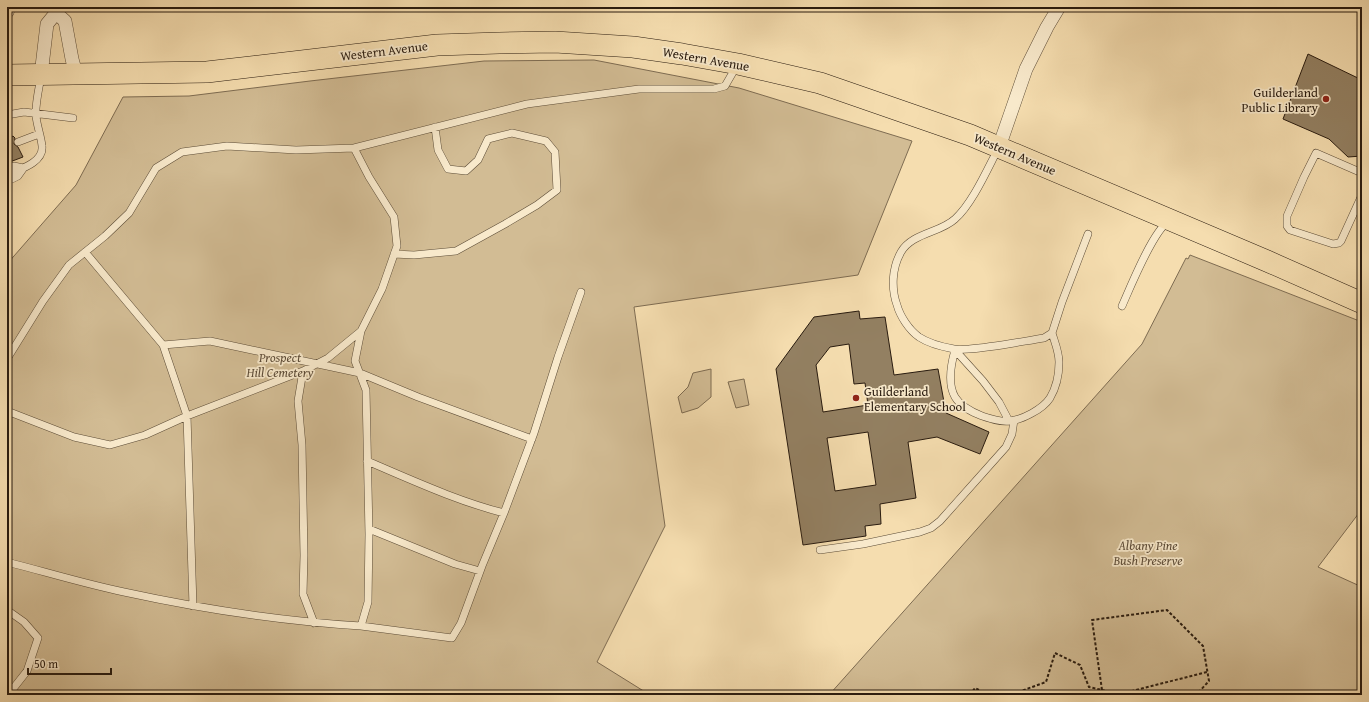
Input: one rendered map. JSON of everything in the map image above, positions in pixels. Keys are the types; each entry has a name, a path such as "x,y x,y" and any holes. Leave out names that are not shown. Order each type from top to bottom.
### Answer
{"main road":[{"name":"Western Avenue","path":"7,75 207,72 437,45 499,43 555,42 633,47 682,54 738,64 820,83 970,135 1360,298"}],"street":[{"path":"999,147 1026,69 1059,7"},
{"path":"41,75 47,24 55,10 65,21 76,74"}],"lane":[{"path":"7,16 12,7"},
{"path":"7,359 69,265 129,213 156,168 182,152 227,146 296,150 354,148 527,104 639,89 714,89 725,86 738,64"},
{"path":"24,168 14,166 9,176 18,176 24,168 38,159 42,154 36,114 41,75"},
{"path":"7,115 24,112 73,118"},
{"path":"394,254 414,255 456,251 518,217 557,190 555,152 546,141 512,133 488,139 478,160 466,171 448,169 438,150 435,127"},
{"path":"18,142 39,134"},
{"path":"999,147 968,203 960,214 939,229 914,239 902,251 893,275 893,295 898,311 919,336 936,344 955,350 980,348 1044,338 1052,333"},
{"path":"354,148 369,178 394,217 397,246 382,289 361,331 355,361 366,390 369,529 368,602 361,626"},
{"path":"1362,173 1316,153 1287,216 1288,226 1290,230 1333,244 1339,243 1362,195"},
{"path":"1122,306 1159,230 1172,220"},
{"path":"955,350 950,378 955,397 966,409 994,420 1012,420 1023,418 1039,409 1050,398 1057,380 1059,363 1058,350 1052,333 1088,234"},
{"path":"85,252 163,345 187,416 193,606"},
{"path":"7,562 124,592 193,606 276,619 361,626 452,638 461,623 532,438 581,292"},
{"path":"7,411 74,437 110,445 145,435 187,416 317,364 328,358 361,331"},
{"path":"163,345 210,341 360,373 418,397 532,438"},
{"path":"820,550 863,544 920,532 931,528 940,521 1006,447 1012,434 1012,420 983,381 955,350"},
{"path":"303,370 298,401 302,445 304,555 303,594 314,622"},
{"path":"367,461 476,505 504,513"},
{"path":"369,529 455,564 480,571"},
{"path":"7,610 24,622 38,638 28,671 12,690 7,689"}],"path":[{"path":"1102,690 1092,620 1167,610 1203,646 1209,681 1196,695"},
{"path":"1014,695 1046,682 1055,653 1080,665 1089,688 1120,694 1207,672"},
{"path":"970,695 975,688 989,695"}],"green space":[{"name":"Prospect Hill Cemetery","path":"594,60 739,88 912,141 858,275 634,307 665,526 597,662 650,695 7,695 7,264 76,185 123,97 189,96 484,61"},
{"name":"Albany Pine Bush Preserve","path":"1190,255 1362,322 1362,509 1318,567 1362,587 1362,695 829,695 1142,344 1186,258 1188,259"},
{"path":"711,369 711,397 698,408 682,413 678,397 688,387 693,373"},
{"path":"744,379 749,405 736,408 728,382"}],"building":[{"name":"Guilderland Public Library","path":"1308,54 1362,80 1362,156 1348,157 1329,139 1283,119"},
{"path":"13,136 15,138 14,144 18,147 23,157 7,163 7,139"},
{"name":"Guilderland Elementary School","path":"859,311 860,319 885,317 894,375 938,369 946,413 989,432 980,454 937,437 908,442 916,498 880,504 881,524 865,526 866,536 803,545 776,369 814,317","holes":["849,344 854,384 865,383 868,405 823,412 816,365 830,347","868,432 876,485 835,491 827,438"]}],"place":[{"name":"Guilderland Public Library","path":"1326,99"},
{"name":"Guilderland Elementary School","path":"856,398"}]}
